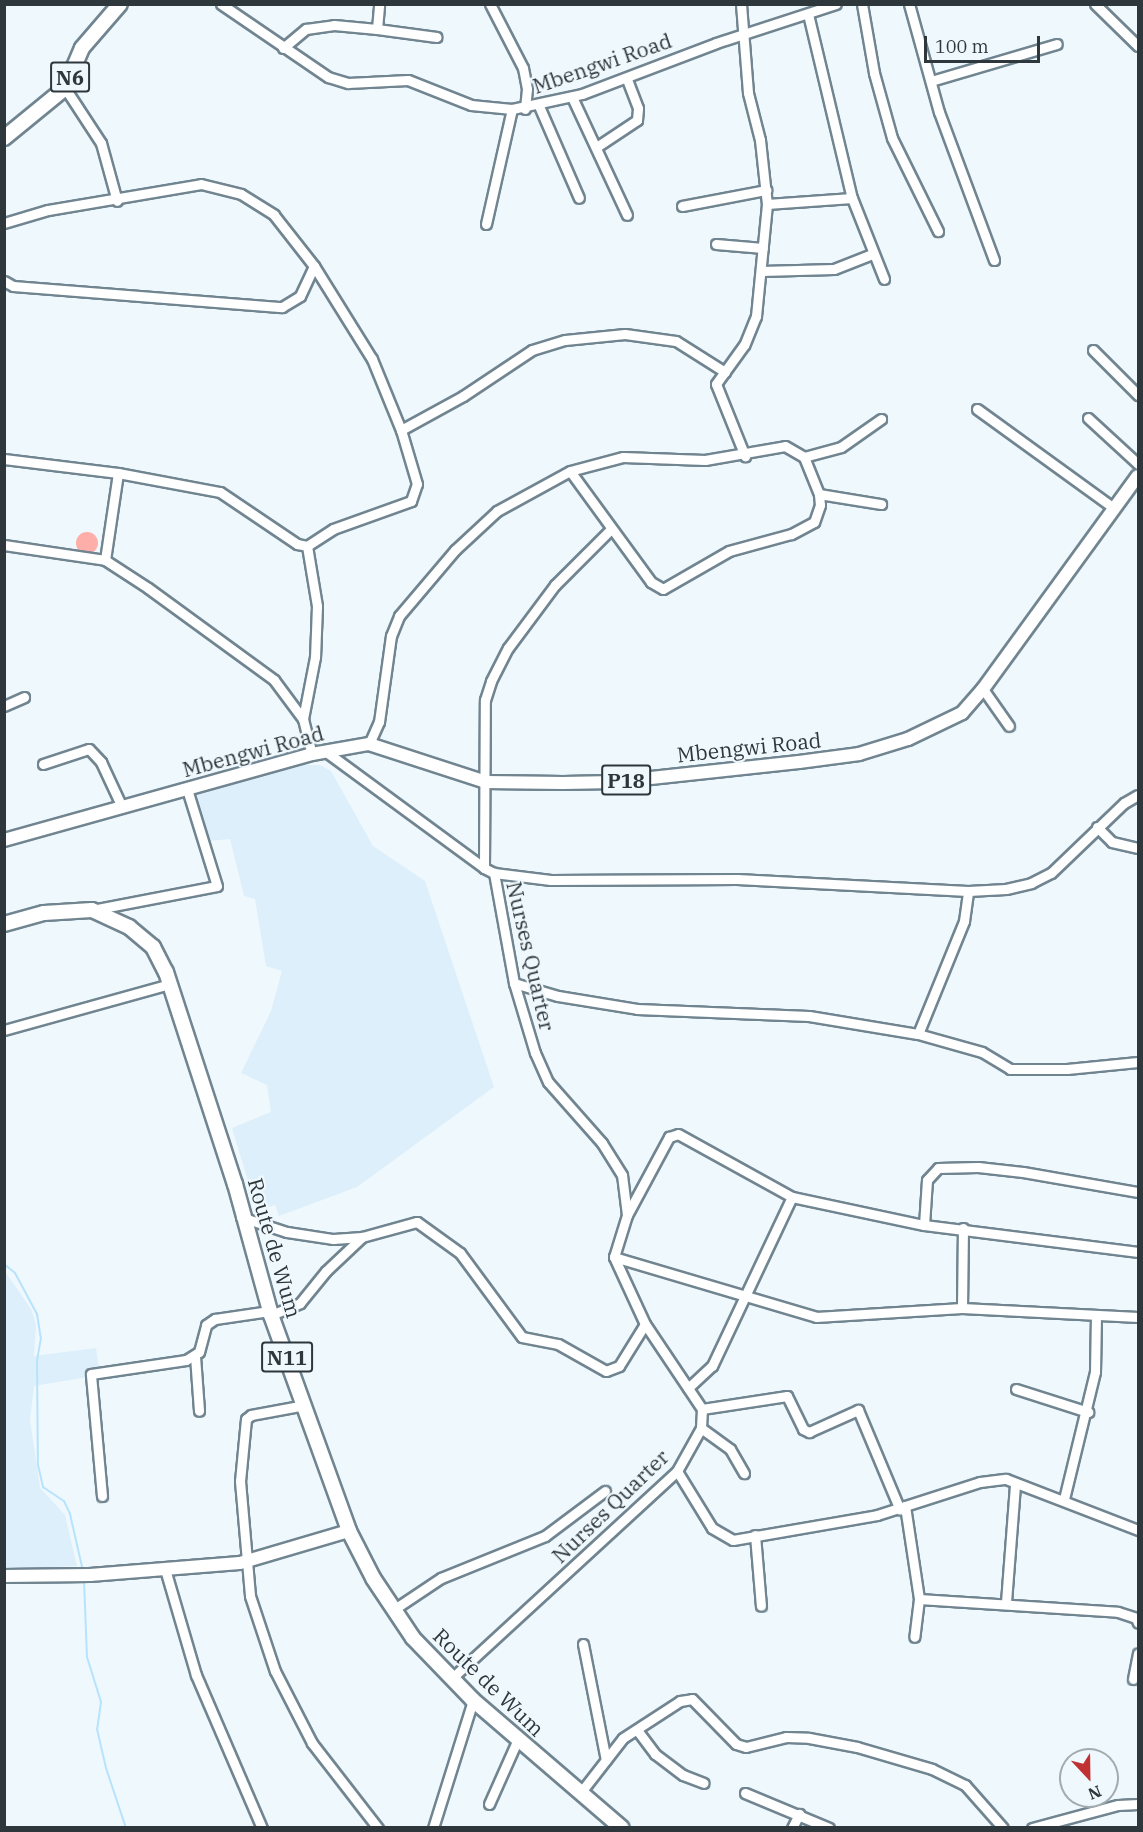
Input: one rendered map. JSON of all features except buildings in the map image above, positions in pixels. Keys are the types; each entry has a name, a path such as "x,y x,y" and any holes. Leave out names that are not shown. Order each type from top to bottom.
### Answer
{"highway":[{"name":"N6","path":"4,138 65,88 82,48 120,4"},
{"path":"4,924 44,913 92,910"},
{"name":"Route de Wum","path":"92,910 142,935 153,947 170,984 235,1184 241,1217 270,1313 349,1531 393,1610 473,1700 517,1741 622,1827"}],"main road":[{"name":"Mbengwi Road","path":"4,840 318,753 369,744 486,782 614,782 859,753 908,739 962,713 983,689 1138,476"},
{"path":"4,1576 84,1575 246,1561 349,1531"}],"street":[{"name":"Mbengwi Road","path":"221,4 328,77 348,83 408,80 471,105 512,109 525,109 572,97 627,79 745,34 808,14 820,7 836,4"},
{"path":"377,29 379,4"},
{"path":"490,4 523,68 527,89 525,109"},
{"path":"741,4 748,93 760,140 767,204 759,302 751,330 717,387 745,456"},
{"path":"862,4 874,73 892,138 938,231"},
{"path":"909,4 955,160 994,260"},
{"path":"1095,4 1138,46"},
{"path":"808,14 852,198 872,254 884,279"},
{"path":"283,48 306,29 334,25 436,37"},
{"path":"931,81 1057,44"},
{"path":"598,146 637,120 638,108 627,79"},
{"path":"65,88 95,132 117,201"},
{"path":"572,97 598,146 627,215"},
{"path":"539,106 579,198"},
{"path":"486,224 512,109"},
{"path":"4,223 48,210 117,201 201,184 241,194 274,215 314,266 372,359 401,430 415,475 415,495 411,501 333,529 307,546 297,544 220,492 118,473 4,459"},
{"path":"682,206 766,190"},
{"path":"767,204 852,198"},
{"path":"716,244 763,249"},
{"path":"761,271 834,269 872,254"},
{"path":"4,281 13,286 282,307 300,296 314,266"},
{"path":"401,430 463,396 521,356 565,340 624,334 676,341 725,372"},
{"path":"1093,350 1138,395"},
{"path":"977,409 1114,508"},
{"path":"1088,418 1138,464"},
{"path":"804,457 842,447 881,419"},
{"path":"369,744 379,722 391,636 399,616 468,536 496,511 570,471 623,457 705,460 745,456 785,446 804,457 819,494 818,515 808,528 729,551 663,589 651,582 610,530 570,471"},
{"path":"105,560 118,473"},
{"path":"819,494 880,504"},
{"name":"Nurses Quarter","path":"484,868 485,700 491,681 508,648 537,609 610,530"},
{"path":"4,545 105,560 273,680 303,719 318,753 494,873 550,880 799,880 968,891 1031,883 1066,861 1097,827 1138,795"},
{"path":"303,719 315,657 317,606 307,546"},
{"path":"983,689 1009,726"},
{"path":"4,706 24,697"},
{"path":"43,764 89,749 101,762 122,807"},
{"path":"92,910 217,886 187,789"},
{"path":"1097,827 1112,842 1138,848"},
{"name":"Nurses Quarter","path":"494,873 514,983 535,1053 548,1082 616,1162 622,1175 627,1215 614,1257"},
{"path":"918,1034 964,921 968,891"},
{"path":"514,983 558,996 638,1009 809,1016 918,1034 982,1052 1010,1069 1067,1069 1138,1062"},
{"path":"4,1030 170,984"},
{"path":"627,1215 669,1137 678,1134 792,1197 924,1225 963,1228 1138,1252"},
{"path":"924,1225 927,1180 938,1168 978,1167 1023,1172 1138,1192"},
{"path":"688,1388 712,1366 792,1197"},
{"path":"241,1217 299,1234 333,1239 362,1237 411,1222 430,1228 460,1253 522,1337 558,1344 606,1371 619,1366 645,1324"},
{"path":"962,1308 963,1228"},
{"path":"199,1411 195,1356 201,1348 206,1325 215,1319 270,1313 300,1303 326,1271 362,1237"},
{"path":"614,1257 743,1298 828,1317 962,1308 1138,1317"},
{"path":"614,1257 645,1324 702,1409 787,1396 805,1432 858,1410 902,1508 919,1599 914,1637"},
{"path":"1064,1499 1088,1412 1095,1372 1096,1316"},
{"path":"102,1496 91,1374 195,1356"},
{"path":"1016,1389 1088,1412"},
{"path":"305,1405 251,1415 246,1419 240,1481 250,1596 275,1671 294,1711 312,1743 378,1827"},
{"name":"Nurses Quarter","path":"452,1678 677,1471 701,1428 702,1409"},
{"path":"701,1428 730,1449 744,1473"},
{"path":"677,1471 712,1528 723,1538 755,1535 902,1508 980,1482 1006,1479 1015,1485 1064,1499 1138,1530"},
{"path":"1005,1602 1015,1485"},
{"path":"393,1610 441,1578 545,1536 605,1491"},
{"path":"755,1535 761,1606"},
{"path":"165,1569 196,1675 262,1827"},
{"path":"919,1599 1005,1602 1118,1612 1136,1618 1138,1623"},
{"path":"583,1644 606,1760"},
{"path":"1133,1680 1138,1653"},
{"path":"581,1792 623,1738 680,1701 692,1699 736,1744 746,1747 786,1737 809,1738 857,1747 932,1769 965,1785 1003,1827"},
{"path":"433,1827 473,1700"},
{"path":"637,1730 655,1754 683,1775 704,1783"},
{"path":"489,1804 517,1741"},
{"path":"745,1793 829,1827"},
{"path":"1032,1827 1118,1805 1138,1804"},
{"path":"792,1827 799,1814"}],"shaded area":[{"path":"87,532 95,535 98,543 95,551 87,554 79,551 76,543 79,535"},
{"path":"300,765 320,765 331,771 373,846 425,881 494,1087 357,1187 279,1216 275,1205 257,1211 232,1128 271,1112 267,1085 241,1073 271,1011 282,971 266,966 255,899 244,896 230,839 208,841 197,795"},
{"path":"4,1270 31,1309 36,1325 34,1356 96,1348 100,1375 34,1386 30,1420 40,1488 65,1515 77,1566 5,1569"}],"waterway":[{"path":"4,1264 15,1273 37,1314 41,1338 37,1360 38,1465 43,1487 64,1501 70,1514 83,1571"},
{"path":"84,1580 87,1657 101,1702 97,1729 106,1768 126,1828"}]}
